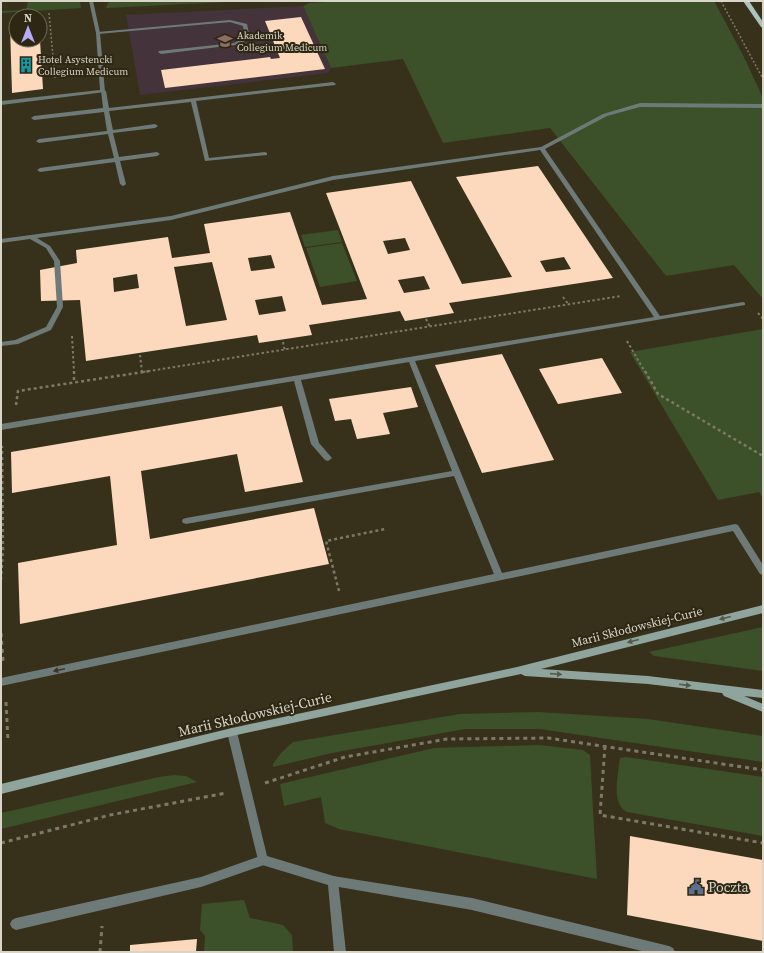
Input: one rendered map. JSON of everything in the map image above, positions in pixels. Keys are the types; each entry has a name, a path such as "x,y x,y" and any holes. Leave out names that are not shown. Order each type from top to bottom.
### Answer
{"main road":[{"path":"746,1 763,26"}],"street":[{"path":"91,1 98,33 106,109 116,160 123,184"},
{"path":"98,33 230,21 245,25 248,38 235,44 161,52"},
{"path":"34,118 333,84"},
{"path":"1,103 103,91"},
{"path":"194,99 207,160 265,154"},
{"path":"1,241 171,218 333,178 542,148 605,115 640,105 763,106"},
{"path":"39,141 155,126"},
{"path":"542,148 658,317"},
{"path":"40,170 157,154"},
{"path":"1,344 16,342 49,328 60,307 57,261 48,247 31,237"},
{"path":"1,427 743,304"},
{"path":"411,359 499,577"},
{"path":"297,377 315,444 328,458"},
{"path":"186,521 456,473"},
{"path":"1,682 735,527 763,572"},
{"name":"Marii Skłodowskiej-Curie","path":"1,789 232,732 517,671 763,609"},
{"name":"Marii Skłodowskiej-Curie","path":"517,671 648,680 763,694"},
{"path":"718,689 763,708"},
{"path":"232,732 263,860"},
{"path":"16,924 201,882 263,860 332,881 472,904 669,952"},
{"path":"332,881 340,952"}],"path":[{"path":"721,1 763,79"},
{"path":"49,13 57,97"},
{"path":"1,580 3,550 2,442 14,424 18,391 285,351 641,293"},
{"path":"563,297 569,305"},
{"path":"426,319 430,327"},
{"path":"617,324 658,394 763,456"},
{"path":"72,336 74,382"},
{"path":"283,342 285,351"},
{"path":"140,355 142,372"},
{"path":"344,610 326,541 385,529"},
{"path":"1,843 110,815 246,789 345,757 447,739 548,738 763,770"},
{"path":"605,746 600,814 763,843"}],"shaded area":[{"name":"Akademik Collegium Medicum","path":"303,6 331,68 328,73 140,95 126,15"}],"green space":[{"path":"28,1 80,1 81,8 48,10 48,8 26,8"},
{"path":"109,1 249,1 106,8"},
{"path":"344,1 714,1 743,55 763,98 763,299 734,265 666,276 550,128 443,143 403,59 331,68 303,6 309,3"},
{"path":"1,11 8,11 8,13 1,13"},
{"path":"338,230 342,242 305,247 301,235"},
{"path":"342,243 357,281 320,287 306,248"},
{"path":"763,329 763,498 759,492 718,500 630,352"},
{"path":"763,627 763,671 654,656 649,652"},
{"path":"539,712 648,719 763,736 763,762 540,729 465,729 332,753 273,767 273,764 281,753 293,742 460,714"},
{"path":"539,745 583,750 590,755 597,879 339,829 325,823 321,797 284,806 280,784 434,748"},
{"path":"626,757 763,777 763,836 627,812 622,808 617,797 620,758"},
{"path":"174,775 186,776 197,782 1,829 1,813 159,777"},
{"path":"244,900 250,918 283,925 292,935 293,952 204,952 205,936 200,930 202,904"}],"building":[{"name":"Akademik Collegium Medicum","path":"301,17 325,69 165,88 161,70 270,57 271,59 280,58 265,21"},
{"name":"Hotel Asystencki Collegium Medicum","path":"11,48 40,48 43,89 12,93"},
{"path":"538,166 613,278 449,303 454,313 405,321 400,311 309,325 312,335 259,343 257,335 86,361 80,300 41,301 40,270 77,263 76,250 168,237 172,258 210,253 204,224 290,212 322,305 367,299 326,193 411,181 462,284 512,277 456,177","holes":["405,238 410,250 388,254 383,241","271,255 275,268 251,271 248,258","564,257 571,269 546,272 540,261","212,262 227,320 186,326 174,267","137,274 139,288 114,292 113,278","424,276 430,289 404,293 398,280","282,296 286,311 259,315 255,300"]},
{"path":"502,354 554,460 482,473 435,365"},
{"path":"602,358 622,393 558,404 539,369"},
{"path":"411,387 418,407 383,413 390,434 357,439 351,419 335,421 329,399"},
{"path":"282,406 303,482 245,492 237,454 141,471 150,539 314,508 329,564 20,624 18,563 117,545 110,476 12,493 11,452"},
{"name":"Poczta","path":"630,836 763,860 763,941 627,915"},
{"path":"197,939 196,952 130,952 130,945"}],"place":[{"name":"Akademik Collegium Medicum","path":"225,41"},
{"name":"Hotel Asystencki Collegium Medicum","path":"26,65"},
{"name":"Poczta","path":"696,887"}]}
